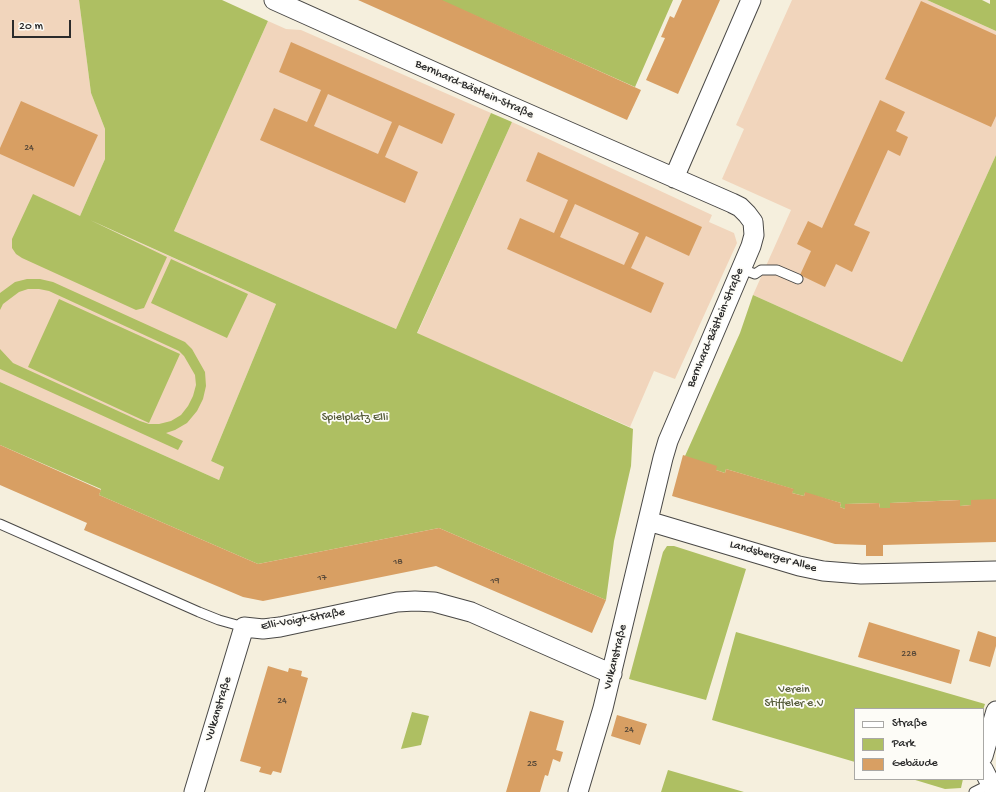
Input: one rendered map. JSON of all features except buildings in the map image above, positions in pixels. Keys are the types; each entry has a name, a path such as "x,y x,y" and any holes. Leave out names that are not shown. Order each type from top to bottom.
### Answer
{"street":[{"name":"Bernhard-Bästlein-Straße","path":"274,0 732,203 740,207 753,222 754,235 742,269 668,441 648,521"},
{"path":"674,178 751,0"},
{"name":"Landsberger Allee","path":"648,521 799,566 823,571 861,574 996,572"},
{"name":"Vulkanstraße","path":"578,792 612,674 648,521"},
{"name":"Elli-Voigt-Straße","path":"244,627 263,629 397,602 434,602 472,612 612,674"},
{"name":"Vulkanstraße","path":"194,792 244,627"},
{"path":"984,753 996,711"}],"lane":[{"path":"742,269 755,274 761,270 777,270 798,279"},
{"name":"Elli-Voigt-Straße","path":"0,524 199,612 219,620 244,627"}],"shaded area":[{"path":"0,0 79,0 91,93 105,129 105,159 80,216 276,304 211,461 224,467 219,480 0,382"},
{"path":"792,0 927,0 996,31 996,155 902,362 753,295 791,210 722,179 744,129 736,125"},
{"path":"268,21 286,29 301,30 491,113 396,329 174,231"},
{"path":"512,122 712,215 709,222 734,233 737,243 675,379 654,371 630,427 417,334"}],"green space":[{"name":"Spielplatz Elli","path":"79,0 222,0 268,21 174,231 396,329 491,113 512,122 417,333 633,429 631,466 614,541 606,600 439,528 258,564 99,495 101,489 0,445 0,382 219,480 224,467 211,461 276,304 90,220 167,257 144,308 136,310 22,258 16,254 12,248 12,239 33,194 80,216 105,159 105,129 91,93"},
{"path":"440,0 673,0 635,87"},
{"path":"927,0 982,0 990,4 990,0 996,0 996,31"},
{"path":"996,155 996,499 960,506 959,500 890,503 890,508 880,508 879,503 846,504 845,509 840,507 841,503 805,493 804,496 792,493 793,489 726,469 725,473 685,456 740,333 753,295 902,362"},
{"path":"171,259 248,294 227,338 151,303"},
{"path":"27,279 40,279 53,282 185,342 192,349 205,372 206,386 203,399 197,411 187,423 166,433 183,441 178,450 0,369 0,349 13,363 149,424 159,424 171,421 181,415 193,396 196,385 195,375 184,356 179,351 49,291 28,289 19,292 3,304 0,310 0,293 15,282"},
{"path":"59,299 180,354 149,423 28,367"},
{"path":"667,546 674,546 746,569 706,700 629,679 663,552"},
{"name":"Verein Stiffeler e.V","path":"736,632 985,704 984,708 854,708 854,762 712,720"},
{"path":"412,712 429,716 421,745 401,749"},
{"path":"668,770 744,792 661,792"},
{"path":"915,780 963,780 961,788 945,789"}]}
